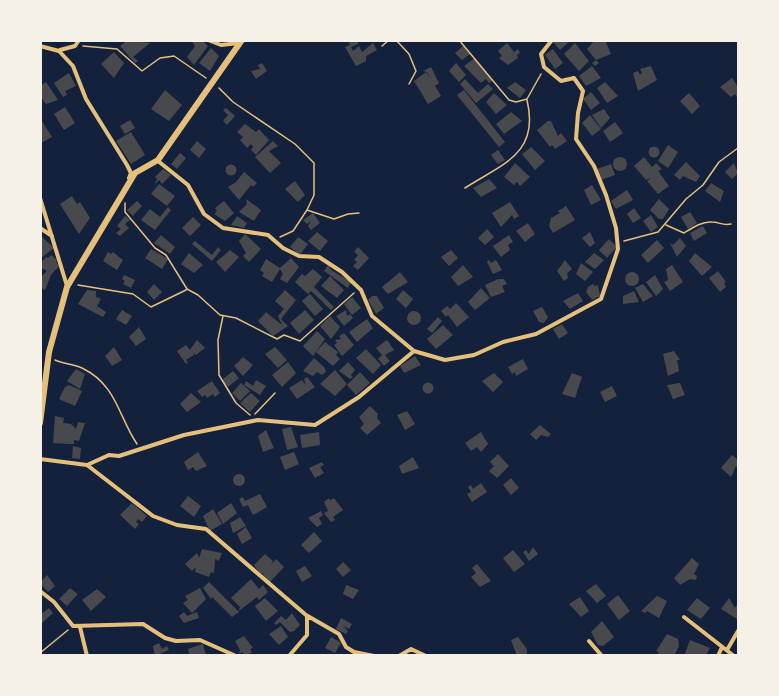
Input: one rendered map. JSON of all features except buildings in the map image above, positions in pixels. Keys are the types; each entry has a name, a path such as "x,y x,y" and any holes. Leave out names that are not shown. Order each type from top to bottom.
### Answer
{"main road":[{"path":"40,423 49,357 67,287 135,173 158,160 241,42"}],"street":[{"path":"59,51 75,46 80,40"},
{"path":"208,40 221,45 241,42"},
{"path":"158,160 188,185 204,214 223,228 267,235 283,248 299,256 319,257 342,272 360,289 372,316 414,351 446,360 474,355 503,342 536,334 601,299 617,244 616,228 606,195 594,166 576,139 576,122 583,91 574,78 561,81 545,67 541,54 552,40"},
{"path":"40,46 59,51 74,66 86,99 128,165 131,173 126,187"},
{"path":"40,198 67,287"},
{"path":"40,228 52,236"},
{"path":"40,459 87,465 109,455 120,456 216,427 258,420 315,425 359,397 414,351"},
{"path":"87,465 109,485 128,496 153,516 177,525 206,529 306,615 339,634 346,647 354,652 374,656"},
{"path":"40,591 54,602 74,626 143,624 165,638 176,641 200,640 236,656"},
{"path":"281,656 289,655 307,635 306,615"},
{"path":"684,618 734,656"},
{"path":"80,627 87,656"},
{"path":"718,656 738,631"},
{"path":"589,641 602,656"},
{"path":"399,656 411,649 426,656"}],"path":[{"path":"382,46 388,40"},
{"path":"396,40 413,61 416,71 409,84"},
{"path":"459,40 494,80 504,96 516,102 527,99"},
{"path":"75,46 117,49 142,71 146,71 160,57 174,56 202,74 211,84 295,144 314,163 314,195 308,210 293,231 280,237 267,235"},
{"path":"465,188 506,165 526,142 530,132 527,99 545,67"},
{"path":"617,244 641,234 658,232 686,199 703,185 719,162 738,150"},
{"path":"126,187 125,212 155,248 166,255 187,289 223,315 236,318 275,338 284,335 300,341 360,289"},
{"path":"308,210 334,219 359,213"},
{"path":"665,224 684,233 697,225 712,222 722,226 731,224"},
{"path":"71,280 80,286 133,294 151,307 187,289"},
{"path":"223,315 218,340 219,368 221,381 231,396 252,417 276,393"},
{"path":"49,357 81,368 98,379 114,396 131,435 141,449"},
{"path":"40,653 74,626"}]}
